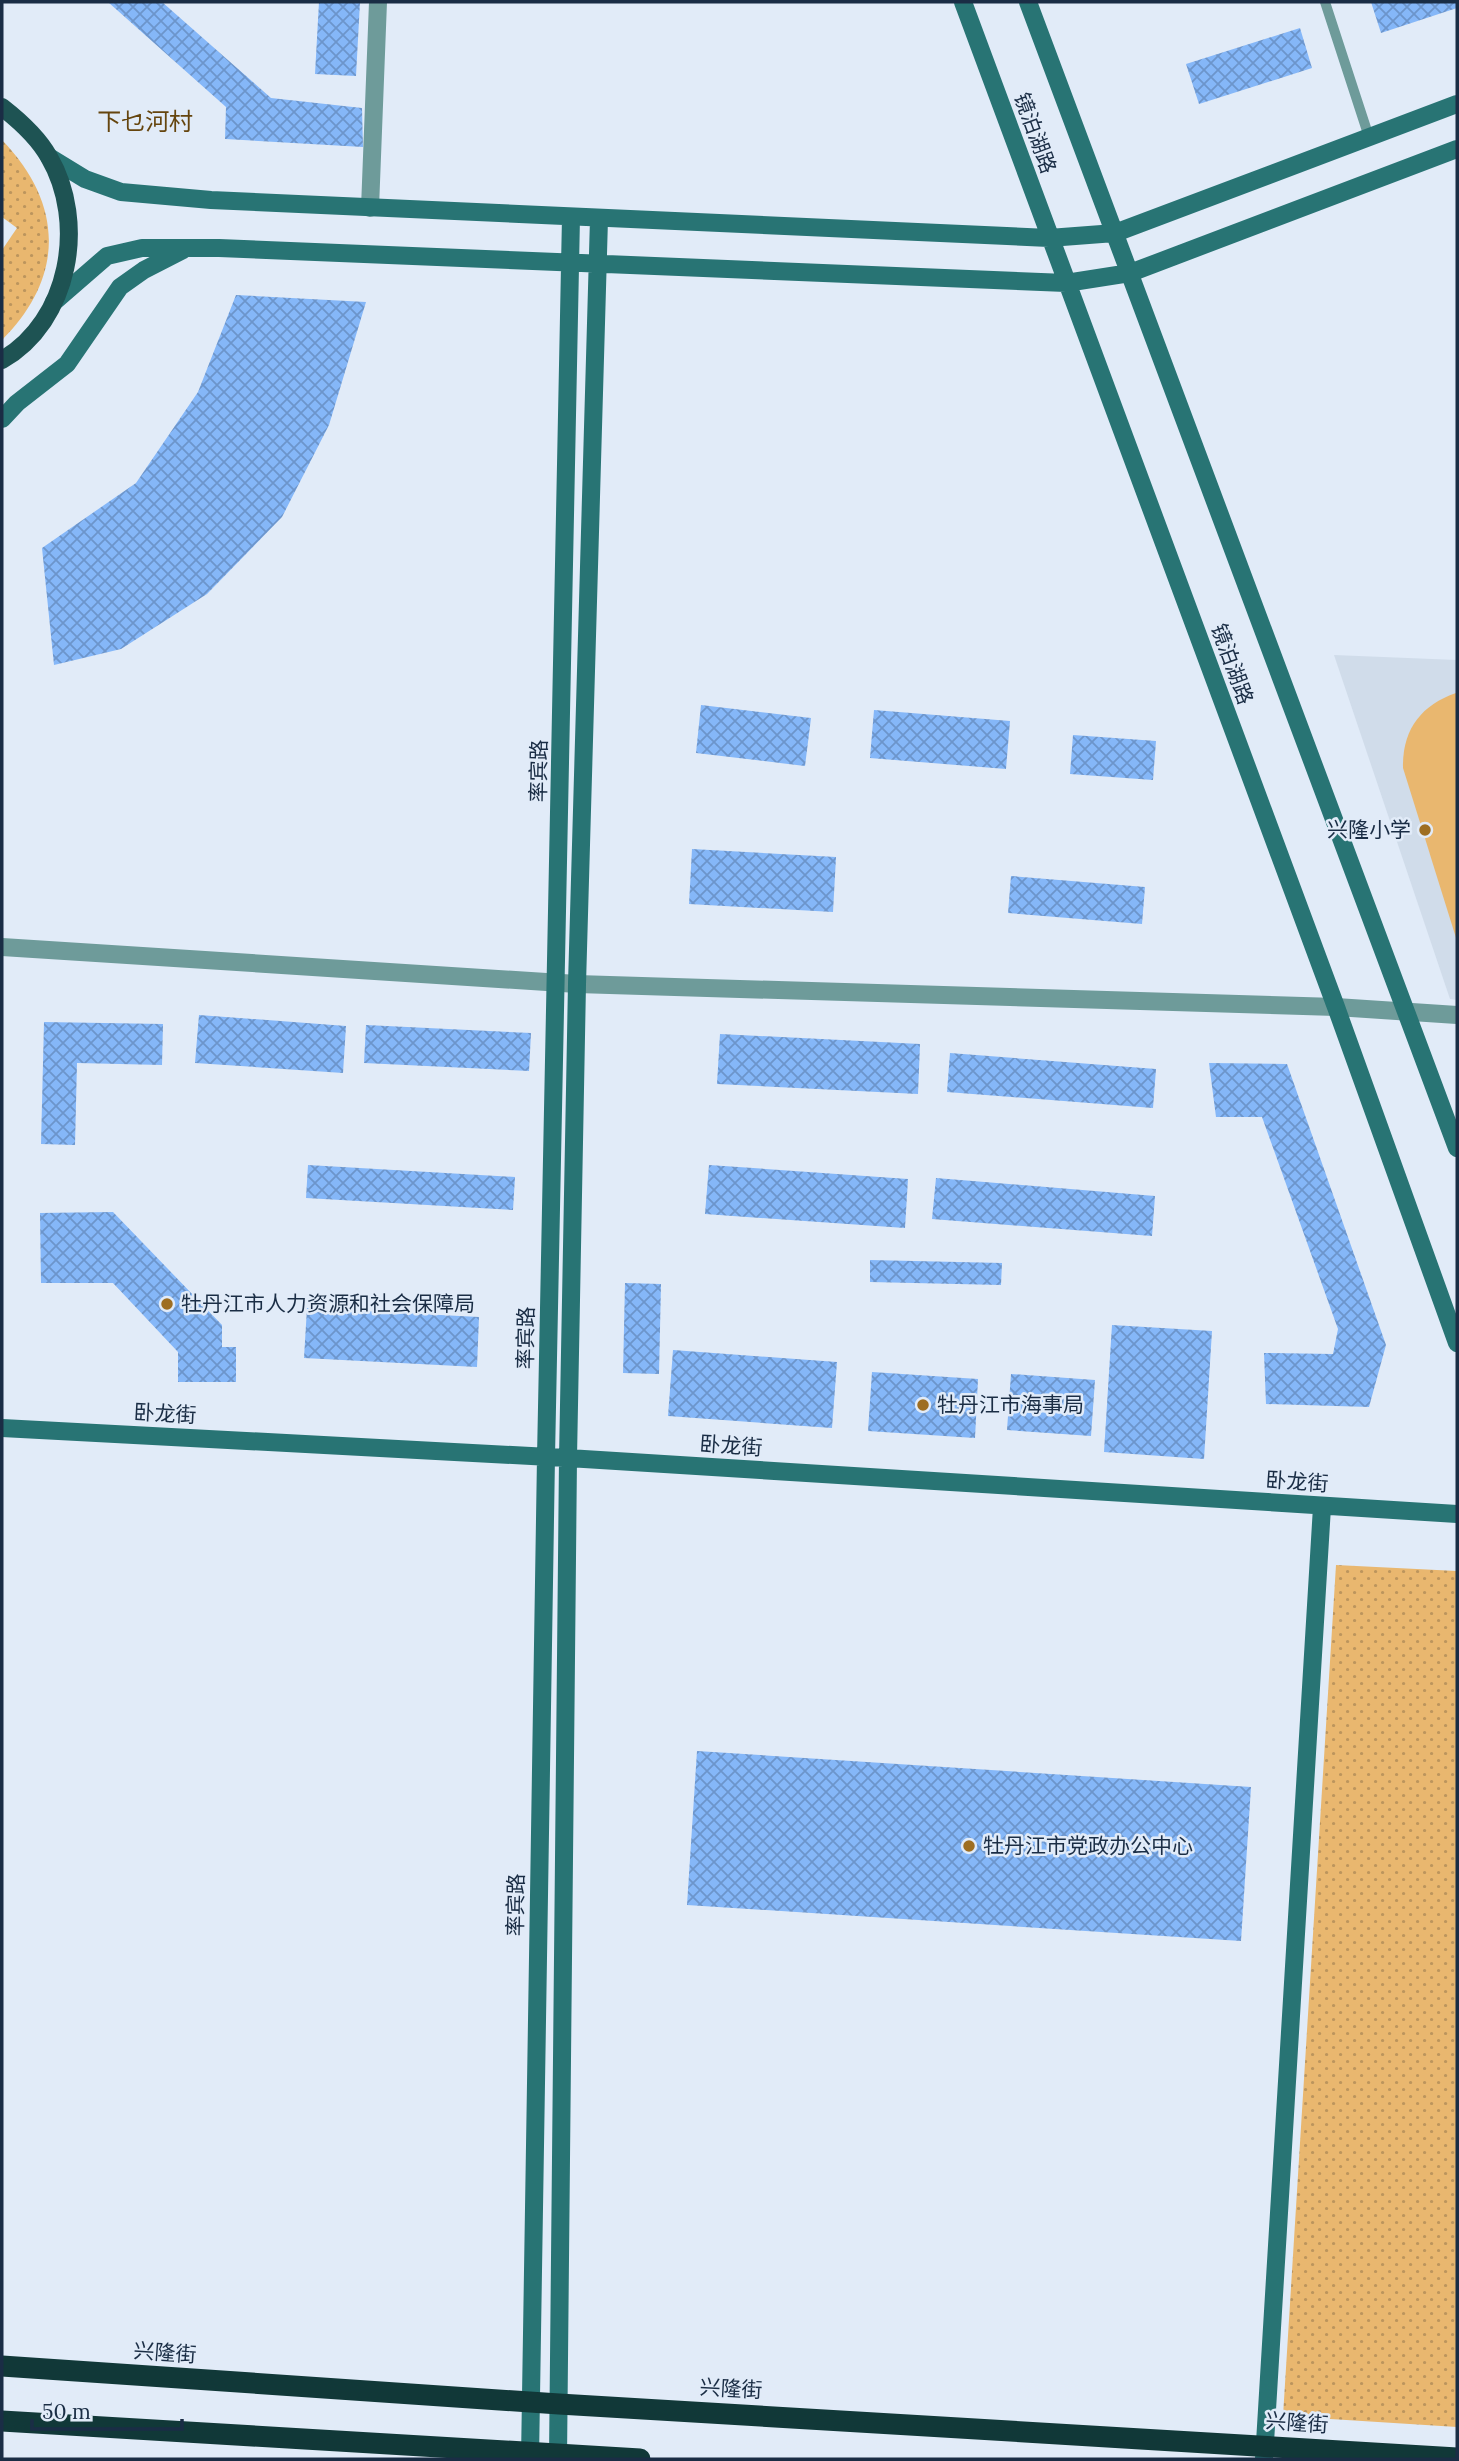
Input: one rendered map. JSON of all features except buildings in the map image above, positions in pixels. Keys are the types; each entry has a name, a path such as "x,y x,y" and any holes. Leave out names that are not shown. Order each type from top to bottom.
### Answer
{"highway":[{"name":"兴隆街","path":"2,2366 1264,2452 1457,2458"},
{"path":"2,2421 530,2456 640,2459"}],"main road":[{"path":"2,107 29,129 50,157 64,191 70,229 67,266 54,302 34,332 2,360"}],"street":[{"path":"370,208 378,2"},
{"name":"镜泊湖路","path":"962,2 1336,1007 1457,1343"},
{"name":"镜泊湖路","path":"1028,2 1457,1148"},
{"path":"50,157 85,179 121,192 211,200 1049,238 1115,233 1457,104"},
{"path":"54,302 107,256 142,248 571,262 1066,283 1130,273 1457,149"},
{"name":"率宾路","path":"530,2456 546,1457 571,217"},
{"name":"率宾路","path":"558,2457 568,1458 577,984 598,219"},
{"path":"2,419 67,364 120,287 144,270 188,248"},
{"path":"2,947 577,984 1336,1007 1457,1015"},
{"name":"卧龙街","path":"2,1428 568,1458 1457,1514"},
{"path":"1264,2452 1322,1507"}],"lane":[{"path":"1325,2 1369,137"}],"shaded area":[{"path":"2,140 22,164 37,189 46,215 49,240 46,266 37,291 23,316 2,340 2,250 17,228 2,217"},
{"name":"兴隆小学","path":"1334,655 1457,660 1457,1000 1450,999"},
{"path":"1457,693 1457,941 1403,768 1406,742 1416,721 1433,704"},
{"path":"1336,1565 1457,1571 1457,2427 1283,2416"}],"place":[{"name":"兴隆小学","path":"1425,830"},
{"name":"牡丹江市人力资源和社会保障局","path":"167,1304"},
{"name":"牡丹江市海事局","path":"923,1405"},
{"name":"牡丹江市党政办公中心","path":"969,1846"}],"district":[{"name":"下乜河村","path":"145,122"}]}
